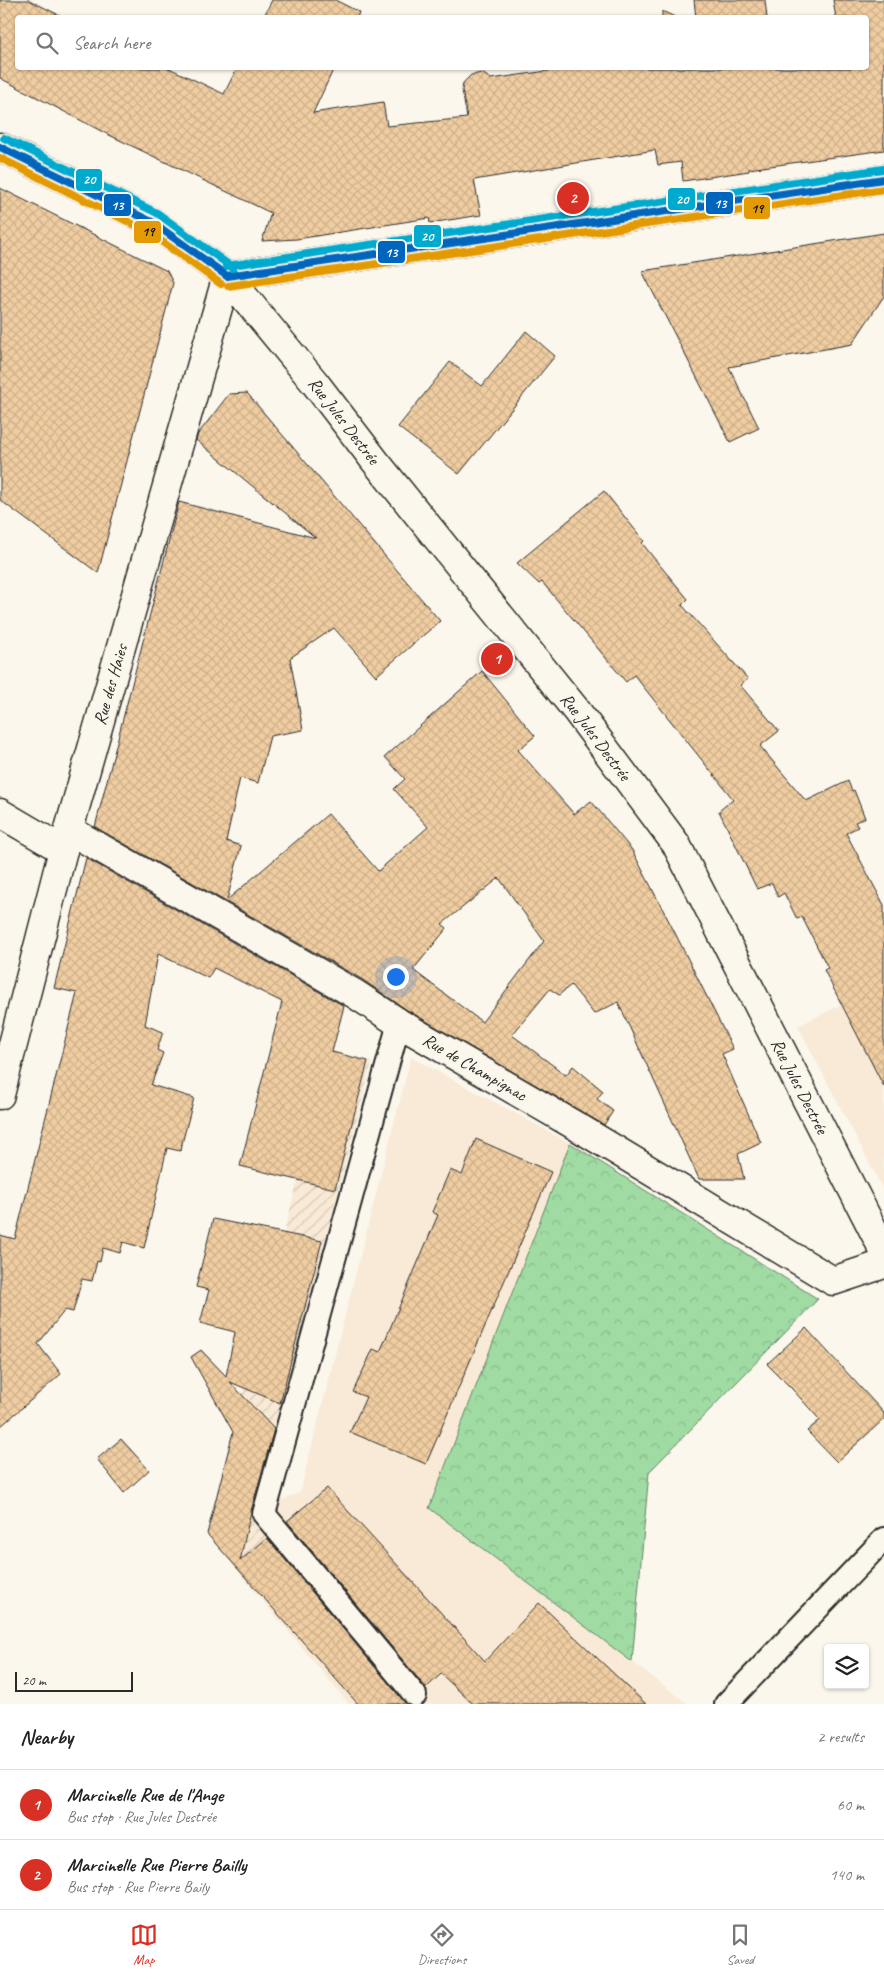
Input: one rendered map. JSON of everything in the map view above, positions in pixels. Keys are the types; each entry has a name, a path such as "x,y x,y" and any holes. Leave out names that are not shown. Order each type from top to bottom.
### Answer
{"street":[{"name":"Rue Jules Destrée","path":"0,147 152,222 227,276 315,382 375,461 576,710 676,844 884,1251"},
{"path":"227,276 884,179"},
{"name":"Rue des Haies","path":"0,1095 66,840 227,276"},
{"name":"Rue de Champignac","path":"0,813 66,840 355,994 399,1024 584,1131 832,1281 884,1264"}],"lane":[{"path":"399,1024 264,1514 414,1695"},
{"path":"726,1704 884,1539"}],"shaded area":[{"path":"884,984 884,1191 798,1026"},
{"path":"332,1051 372,1062 252,1519 412,1698 404,1704 363,1704 208,1530 256,1338"},
{"path":"411,1057 570,1143 429,1508 688,1704 349,1704 207,1534 300,1492"}],"green space":[{"path":"570,1143 818,1299 649,1472 632,1662 429,1508"}],"building":[{"path":"0,0 29,0 59,15 15,15 15,70 173,70 224,94 236,70 333,70 313,113 383,102 387,126 467,118 462,90 463,83 471,75 482,73 491,79 554,70 869,70 869,15 836,15 833,0 884,0 884,150 749,169 749,171 683,181 681,162 658,165 655,150 474,180 481,215 430,223 429,218 297,239 262,241 271,213 103,132 0,78"},
{"path":"272,0 335,0 359,12 358,15 264,15"},
{"path":"694,0 765,0 767,15 696,15"},
{"path":"662,11 671,15 662,15"},
{"path":"0,188 167,271 173,283 98,573 0,500"},
{"path":"884,233 884,296 852,344 729,367 759,428 730,442 642,271"},
{"path":"526,331 555,356 459,474 398,427 450,362 482,386"},
{"path":"247,393 440,621 376,676 334,628 290,658 303,730 270,736 258,783 240,778 226,841 241,846 227,900 328,814 378,871 428,827 394,789 405,779 385,757 482,671 535,736 518,750 574,814 591,801 632,850 674,931 733,1049 722,1054 761,1143 738,1154 744,1179 699,1179 618,1002 594,1014 571,985 559,995 550,989 512,1035 566,1075 573,1066 603,1091 597,1099 613,1111 604,1125 407,1010 363,980 95,827 179,502 316,538 196,440 198,434 229,394","holes":["499,878 544,941 482,1022 413,970 447,928 442,924"]},
{"path":"604,491 644,541 642,543 688,599 682,605 748,679 740,685 779,731 760,746 806,801 848,781 852,791 854,790 865,818 855,822 858,827 846,833 884,905 884,1087 824,970 828,968 802,917 797,919 784,893 778,897 772,883 757,889 719,811 733,799 634,675 626,682 542,582 539,584 517,563"},
{"path":"86,858 344,1006 332,1052 368,1061 335,1189 240,1166 282,1002 214,968 208,978 158,954 145,1025 163,1032 157,1050 163,1053 151,1085 194,1098 180,1151 167,1148 144,1248 123,1242 120,1253 103,1248 100,1262 97,1261 92,1281 82,1279 73,1312 65,1310 38,1344 61,1374 0,1427 0,1235 15,1239 77,993 54,988"},
{"path":"476,1139 551,1172 426,1464 350,1432 366,1397 353,1392 373,1349 380,1352 438,1215 432,1212 450,1170 462,1175"},
{"path":"213,1219 322,1241 280,1403 230,1382 274,1429 251,1511 240,1561 267,1538 406,1704 358,1704 207,1534 233,1432 191,1357 201,1350 226,1376 235,1332 200,1323 209,1290 196,1287"},
{"path":"806,1328 884,1413 884,1419 837,1462 807,1431 820,1420 767,1364"},
{"path":"121,1439 149,1470 124,1493 97,1459"},
{"path":"327,1488 485,1661 539,1603 646,1704 473,1704 441,1674 426,1688 287,1521"}],"transit line":[{"name":"20","path":"4,138 157,213 233,268"},
{"name":"13","path":"0,147 152,222 227,276"},
{"name":"19","path":"0,158 147,231 221,284"},
{"name":"20","path":"226,266 883,169"},
{"name":"13","path":"227,276 884,179"},
{"name":"19","path":"228,286 884,189"}],"place":[{"name":"Marcinelle Rue Pierre Bailly","path":"573,198"},
{"name":"Marcinelle Rue de l'Ange","path":"497,659"}]}
